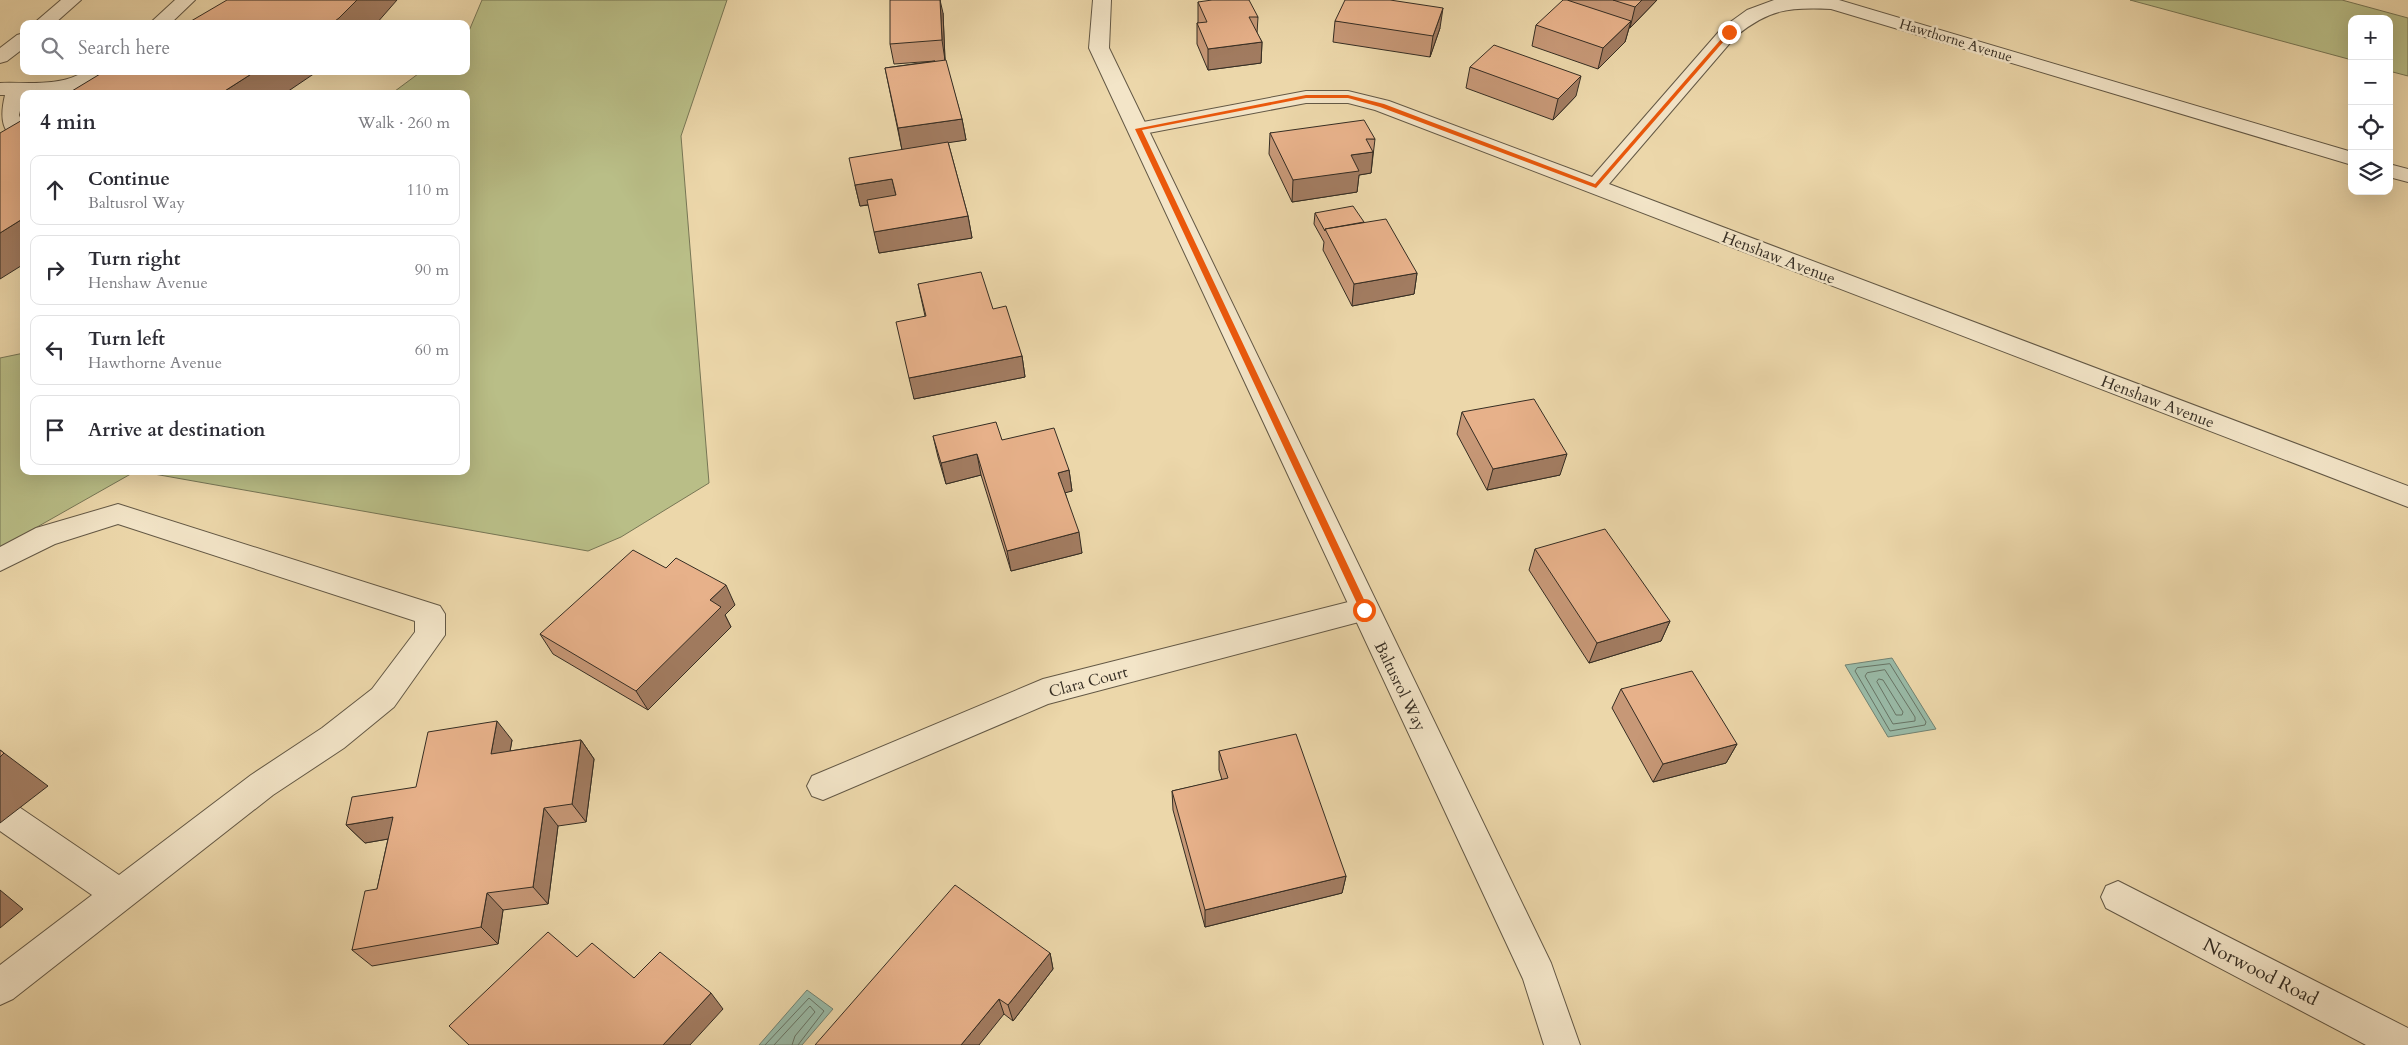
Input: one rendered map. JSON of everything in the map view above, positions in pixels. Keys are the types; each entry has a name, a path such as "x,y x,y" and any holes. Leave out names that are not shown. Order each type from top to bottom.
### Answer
{"street":[{"path":"47,20 72,0"},
{"path":"163,20 186,0"},
{"name":"Baltusrol Way","path":"1102,0 1099,48 1364,610 1539,975 1562,1045"},
{"name":"Hawthorne Avenue","path":"1596,186 1729,32 1748,16 1769,6 1797,2 1832,4 2348,158"},
{"path":"0,57 20,41"},
{"path":"20,134 16,133 8,121 9,89 81,83 92,75"},
{"name":"Henshaw Avenue","path":"1138,129 1306,96 1348,96 1382,105 2408,497"},
{"path":"2393,171 2408,176"},
{"path":"0,560 46,536 118,514 430,614 430,634 383,698 333,738 262,785 0,987"},
{"name":"Clara Court","path":"824,786 1043,692 1364,610"},
{"path":"7,818 120,895"},
{"name":"Norwood Road","path":"2118,897 2403,1045"}],"green space":[{"path":"482,0 727,0 681,136 709,483 621,537 588,551 160,475 470,475 470,90 396,90 417,75 470,75 470,28"},
{"path":"2130,0 2342,0 2408,18 2408,76 2393,72 2393,15 2348,15 2348,59"},
{"path":"20,354 20,475 129,475 0,548 0,358"}],"water":[{"path":"1892,658 1936,729 1888,737 1845,665"},
{"path":"807,990 833,1009 802,1045 759,1045"}],"building":[{"path":"227,0 357,0 336,20 193,20"},
{"path":"890,0 940,0 942,40 890,44"},
{"path":"1249,0 1258,17 1249,17 1262,42 1208,49 1197,23 1207,22 1198,2"},
{"path":"1345,0 1390,0 1443,8 1433,36 1335,21"},
{"path":"1563,0 1631,21 1603,48 1536,25"},
{"path":"1613,0 1642,0 1635,7"},
{"path":"1494,45 1581,76 1558,99 1470,67"},
{"path":"946,60 962,119 898,128 885,68"},
{"path":"98,75 250,75 226,90 74,90"},
{"path":"1364,120 1375,139 1366,139 1373,152 1351,155 1359,171 1293,180 1270,133"},
{"path":"20,121 20,220 0,233 0,133"},
{"path":"948,142 968,216 874,232 867,200 896,195 892,179 855,185 849,158"},
{"path":"1353,206 1364,222 1325,229 1325,231 1315,213"},
{"path":"1386,219 1417,273 1354,284 1325,229"},
{"path":"981,272 993,309 1006,306 1022,356 909,378 896,322 926,316 918,284"},
{"path":"1534,399 1567,454 1493,469 1462,412"},
{"path":"996,422 1002,440 1054,428 1069,470 1058,473 1079,532 1007,551 977,454 941,463 933,436"},
{"path":"1605,529 1670,621 1597,643 1535,549"},
{"path":"633,550 666,568 676,558 726,585 710,600 721,607 636,691 540,634"},
{"path":"1692,671 1737,744 1663,764 1621,689"},
{"path":"497,721 491,754 581,740 572,804 544,808 533,887 487,893 481,927 352,950 365,891 377,889 393,817 346,825 352,797 416,787 428,732"},
{"path":"1296,734 1346,876 1205,910 1172,791 1228,778 1219,751"},
{"path":"955,885 1050,953 1008,1005 999,999 961,1045 815,1045"},
{"path":"548,932 577,957 592,943 634,978 660,952 711,993 663,1045 469,1045 449,1026"}],"route":[{"path":"1364,610 1138,129 1306,96 1348,96 1382,105 1596,186 1729,32"}]}
